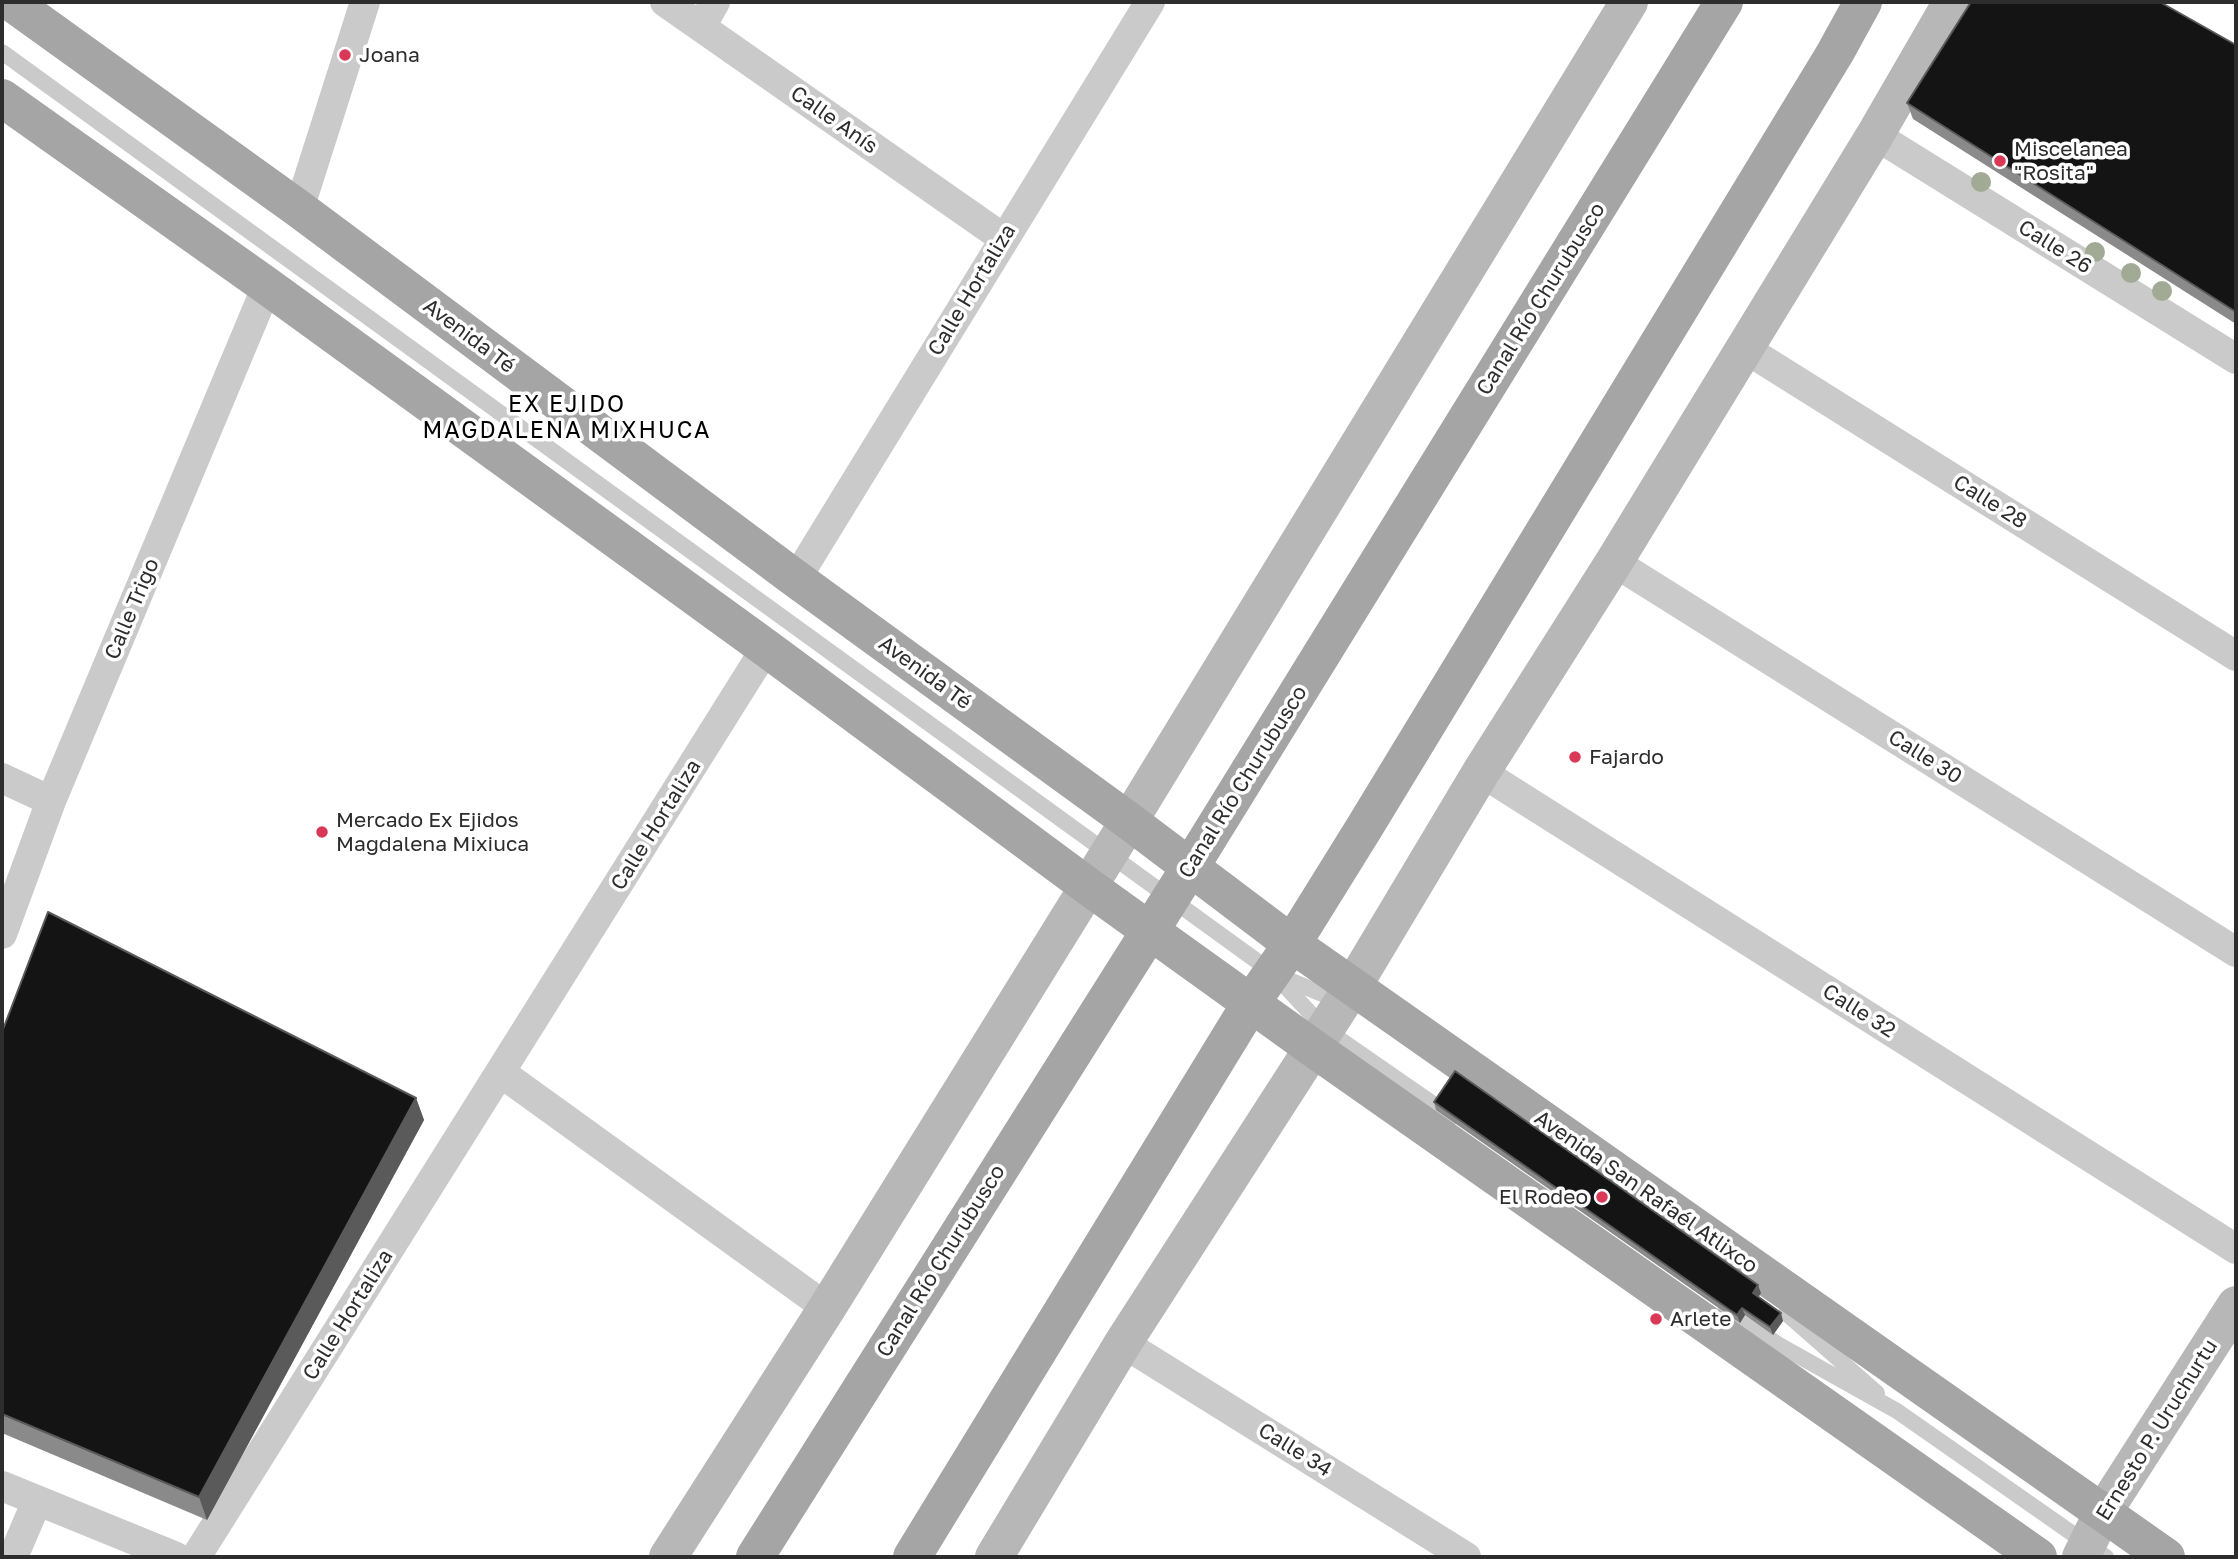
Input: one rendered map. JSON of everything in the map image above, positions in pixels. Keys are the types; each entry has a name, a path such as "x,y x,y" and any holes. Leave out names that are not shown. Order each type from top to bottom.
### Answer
{"main road":[{"name":"Avenida Té","path":"11,2 299,209 796,579 1129,821"},
{"name":"Canal Río Churubusco","path":"755,1557 1170,899 1724,2"},
{"path":"912,1557 1251,1003 1379,805 1863,2"},
{"path":"2,98 267,286 766,648 1089,887"},
{"name":"Avenida San Rafaél Atlixco","path":"1129,821 1170,899 1251,1003 1338,1015 2094,1543 2166,1557"},
{"name":"Avenida San Rafaél Atlixco","path":"1089,887 1170,899 1282,958 1338,1015 2038,1557"}],"street":[{"path":"299,209 365,2"},
{"name":"Calle Anís","path":"664,2 708,14 1003,238"},
{"name":"Calle Hortaliza","path":"796,579 1150,2"},
{"path":"668,1557 827,1308 1089,887 1629,2"},
{"path":"994,1557 1124,1343 1338,1015 1481,772 1614,562 1875,135 1952,2"},
{"name":"Calle 26","path":"1875,135 2236,359"},
{"name":"Calle Trigo","path":"2,934 51,801 267,286"},
{"name":"Calle 28","path":"1744,348 2236,656"},
{"name":"Calle 30","path":"1614,562 2236,952"},
{"name":"Calle Hortaliza","path":"196,1557 766,648"},
{"name":"Calle 32","path":"1481,772 2236,1249"},
{"path":"2,778 51,801"},
{"path":"500,1072 827,1308"},
{"name":"Ernesto P. Uruchurtu","path":"2094,1543 2236,1305"},
{"name":"Calle 34","path":"1124,1343 1466,1557"},
{"path":"2,1486 176,1557"},
{"path":"13,1557 37,1501"}],"lane":[{"path":"2,52 1170,899"},
{"path":"1282,958 1338,1015 1461,1124"},
{"path":"1711,1298 1779,1345 1897,1411 2094,1543"},
{"path":"1772,1303 1795,1319 1897,1411"}],"building":[{"path":"1971,2 2160,2 2236,45 2236,312 1907,103"},
{"path":"48,912 416,1098 199,1497 2,1414 2,1032"},
{"path":"1455,1071 1758,1285 1753,1293 1781,1313 1770,1327 1742,1308 1737,1315 1434,1102"}],"place":[{"name":"Joana","path":"345,55"},
{"name":"Miscelanea \"Rosita\"","path":"2000,161"},
{"name":"Fajardo","path":"1575,757"},
{"name":"Mercado Ex Ejidos Magdalena Mixiuca","path":"322,832"},
{"name":"El Rodeo","path":"1602,1197"},
{"name":"Arlete","path":"1656,1319"}],"district":[{"name":"EX EJIDO MAGDALENA MIXHUCA","path":"567,418"}]}
